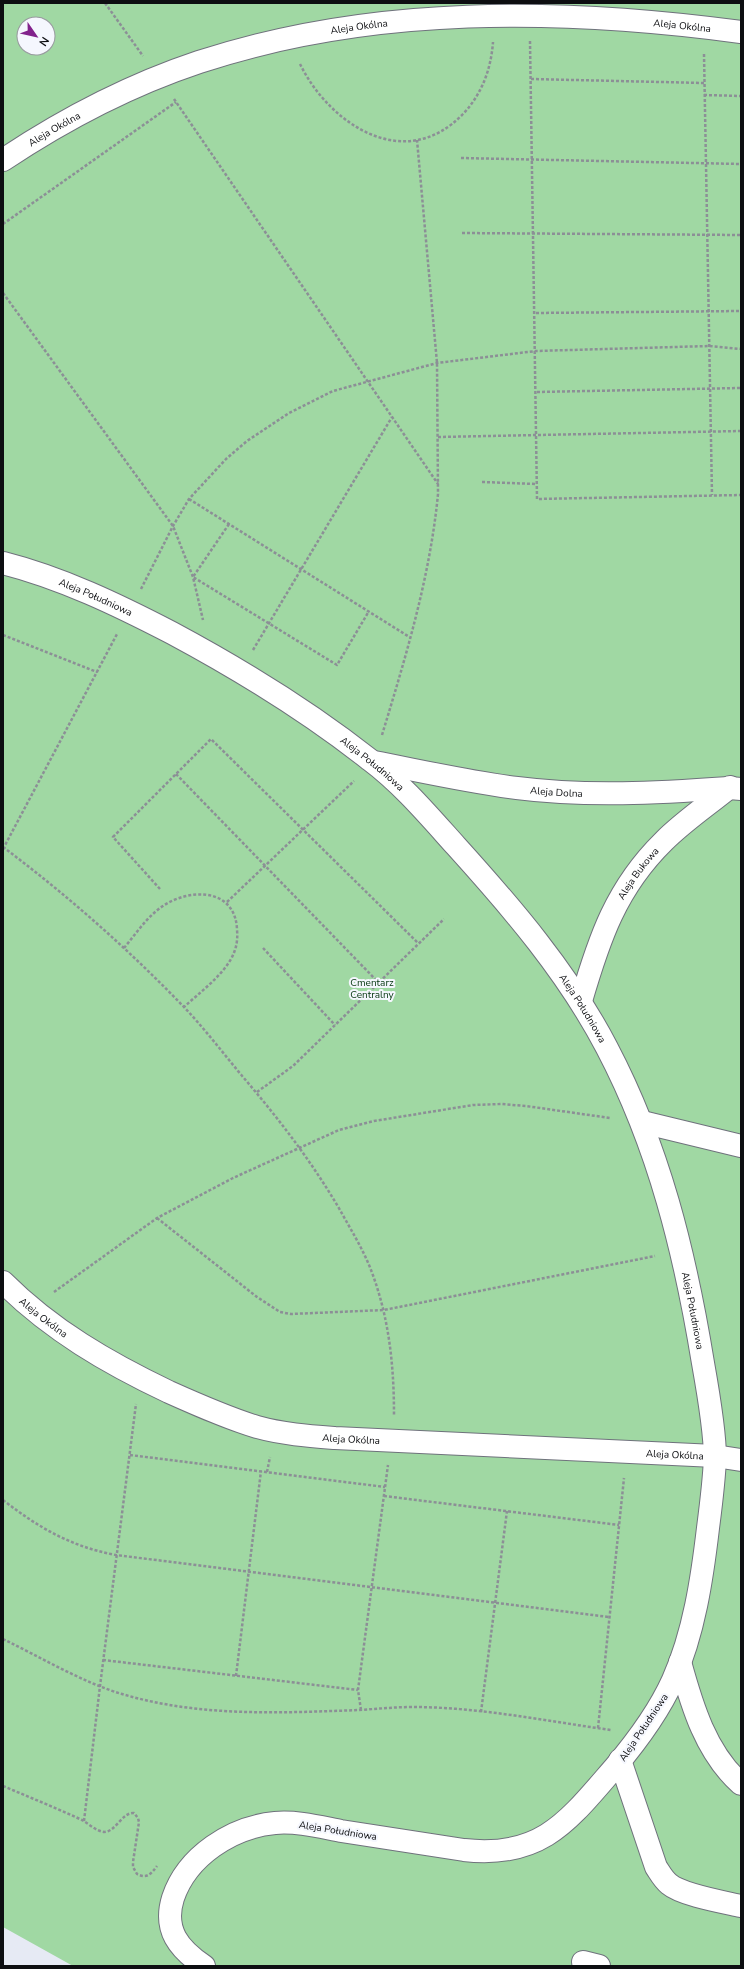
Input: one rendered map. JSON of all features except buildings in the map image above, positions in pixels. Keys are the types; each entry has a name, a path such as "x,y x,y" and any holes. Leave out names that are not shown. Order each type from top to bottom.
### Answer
{"street":[{"name":"Aleja Okólna","path":"3,160 27,144 83,114 159,77 199,62 290,38 343,28 382,23 529,15 636,20 741,32"},
{"name":"Aleja Południowa","path":"3,563 60,582 129,611 240,672 322,724 374,762 426,813 485,878 526,927 581,1002 607,1047 642,1122 662,1177 681,1251 695,1312 706,1382 715,1456 704,1562 688,1639 680,1662 662,1700 640,1734 620,1760 563,1823 534,1843 519,1848 483,1852 464,1850 292,1823 262,1825 232,1835 205,1852 192,1865 182,1880 170,1909 170,1922 173,1934 180,1946 204,1966"},
{"name":"Aleja Dolna","path":"374,762 487,783 550,791 650,794 737,785"},
{"name":"Aleja Bukowa","path":"581,1002 595,953 608,921 621,896 641,867 663,842 689,818 737,785"},
{"path":"642,1122 741,1146"},
{"name":"Aleja Okólna","path":"3,1282 31,1309 87,1349 140,1378 213,1412 257,1427 310,1436 626,1451 715,1456 741,1460"},
{"path":"680,1662 690,1700 712,1747 721,1763 741,1784"},
{"path":"620,1760 656,1866 662,1877 670,1885 680,1890 741,1906"}],"path":[{"path":"105,3 159,77 439,485"},
{"path":"529,15 536,313 537,499 741,495"},
{"path":"290,38 307,78 327,103 347,122 373,136 401,142 429,137 444,129 457,120 476,98 488,71 492,55 493,16"},
{"path":"703,27 712,495"},
{"path":"530,79 704,83"},
{"path":"704,95 741,96"},
{"path":"3,224 176,102"},
{"path":"226,902 374,762 411,638 436,515 439,485 437,363 417,140"},
{"path":"461,158 741,164"},
{"path":"462,233 741,235"},
{"path":"3,293 173,526 193,577 203,620 202,650"},
{"path":"536,313 741,311"},
{"path":"361,1710 358,1690 394,1417 394,1386 389,1336 384,1310 372,1271 362,1248 301,1147 257,1092 184,1007 124,948 68,897 3,848 173,526 190,499 226,459 247,441 289,413 333,391 437,363 536,351 709,346 741,349"},
{"path":"537,392 741,388"},
{"path":"240,672 392,417"},
{"path":"438,437 741,431"},
{"path":"482,482 537,484"},
{"path":"190,499 411,638"},
{"path":"193,577 229,524"},
{"path":"193,577 337,665 369,611"},
{"path":"3,635 97,672"},
{"path":"160,889 112,837 211,739 418,943"},
{"path":"176,774 378,982"},
{"path":"124,948 158,909 175,900 186,896 204,895 220,898 226,902 233,913 237,927 238,939 235,949 223,970 184,1007"},
{"path":"257,1092 293,1066 444,919"},
{"path":"263,948 335,1024"},
{"path":"31,1309 157,1218 233,1178 339,1130 374,1121 473,1105 501,1104 642,1122"},
{"path":"157,1218 257,1296 280,1312 291,1314 384,1310 681,1251"},
{"path":"84,1821 116,1556 140,1378"},
{"path":"598,1728 626,1451"},
{"path":"130,1455 385,1487"},
{"path":"236,1676 261,1471"},
{"path":"384,1496 619,1525"},
{"path":"3,1500 20,1513 69,1542 92,1551 116,1556 609,1617"},
{"path":"481,1712 507,1511"},
{"path":"3,1639 100,1686 144,1700 207,1710 268,1712 361,1710 413,1707 481,1712 640,1734"},
{"path":"103,1660 358,1690"},
{"path":"3,1786 84,1821 97,1830 107,1832 128,1814 134,1813 139,1822 133,1862 135,1871 140,1876 151,1875 160,1862"}],"green space":[{"name":"Cmentarz Centralny","path":"3,3 741,3 741,1966 73,1966 3,1927"}]}
